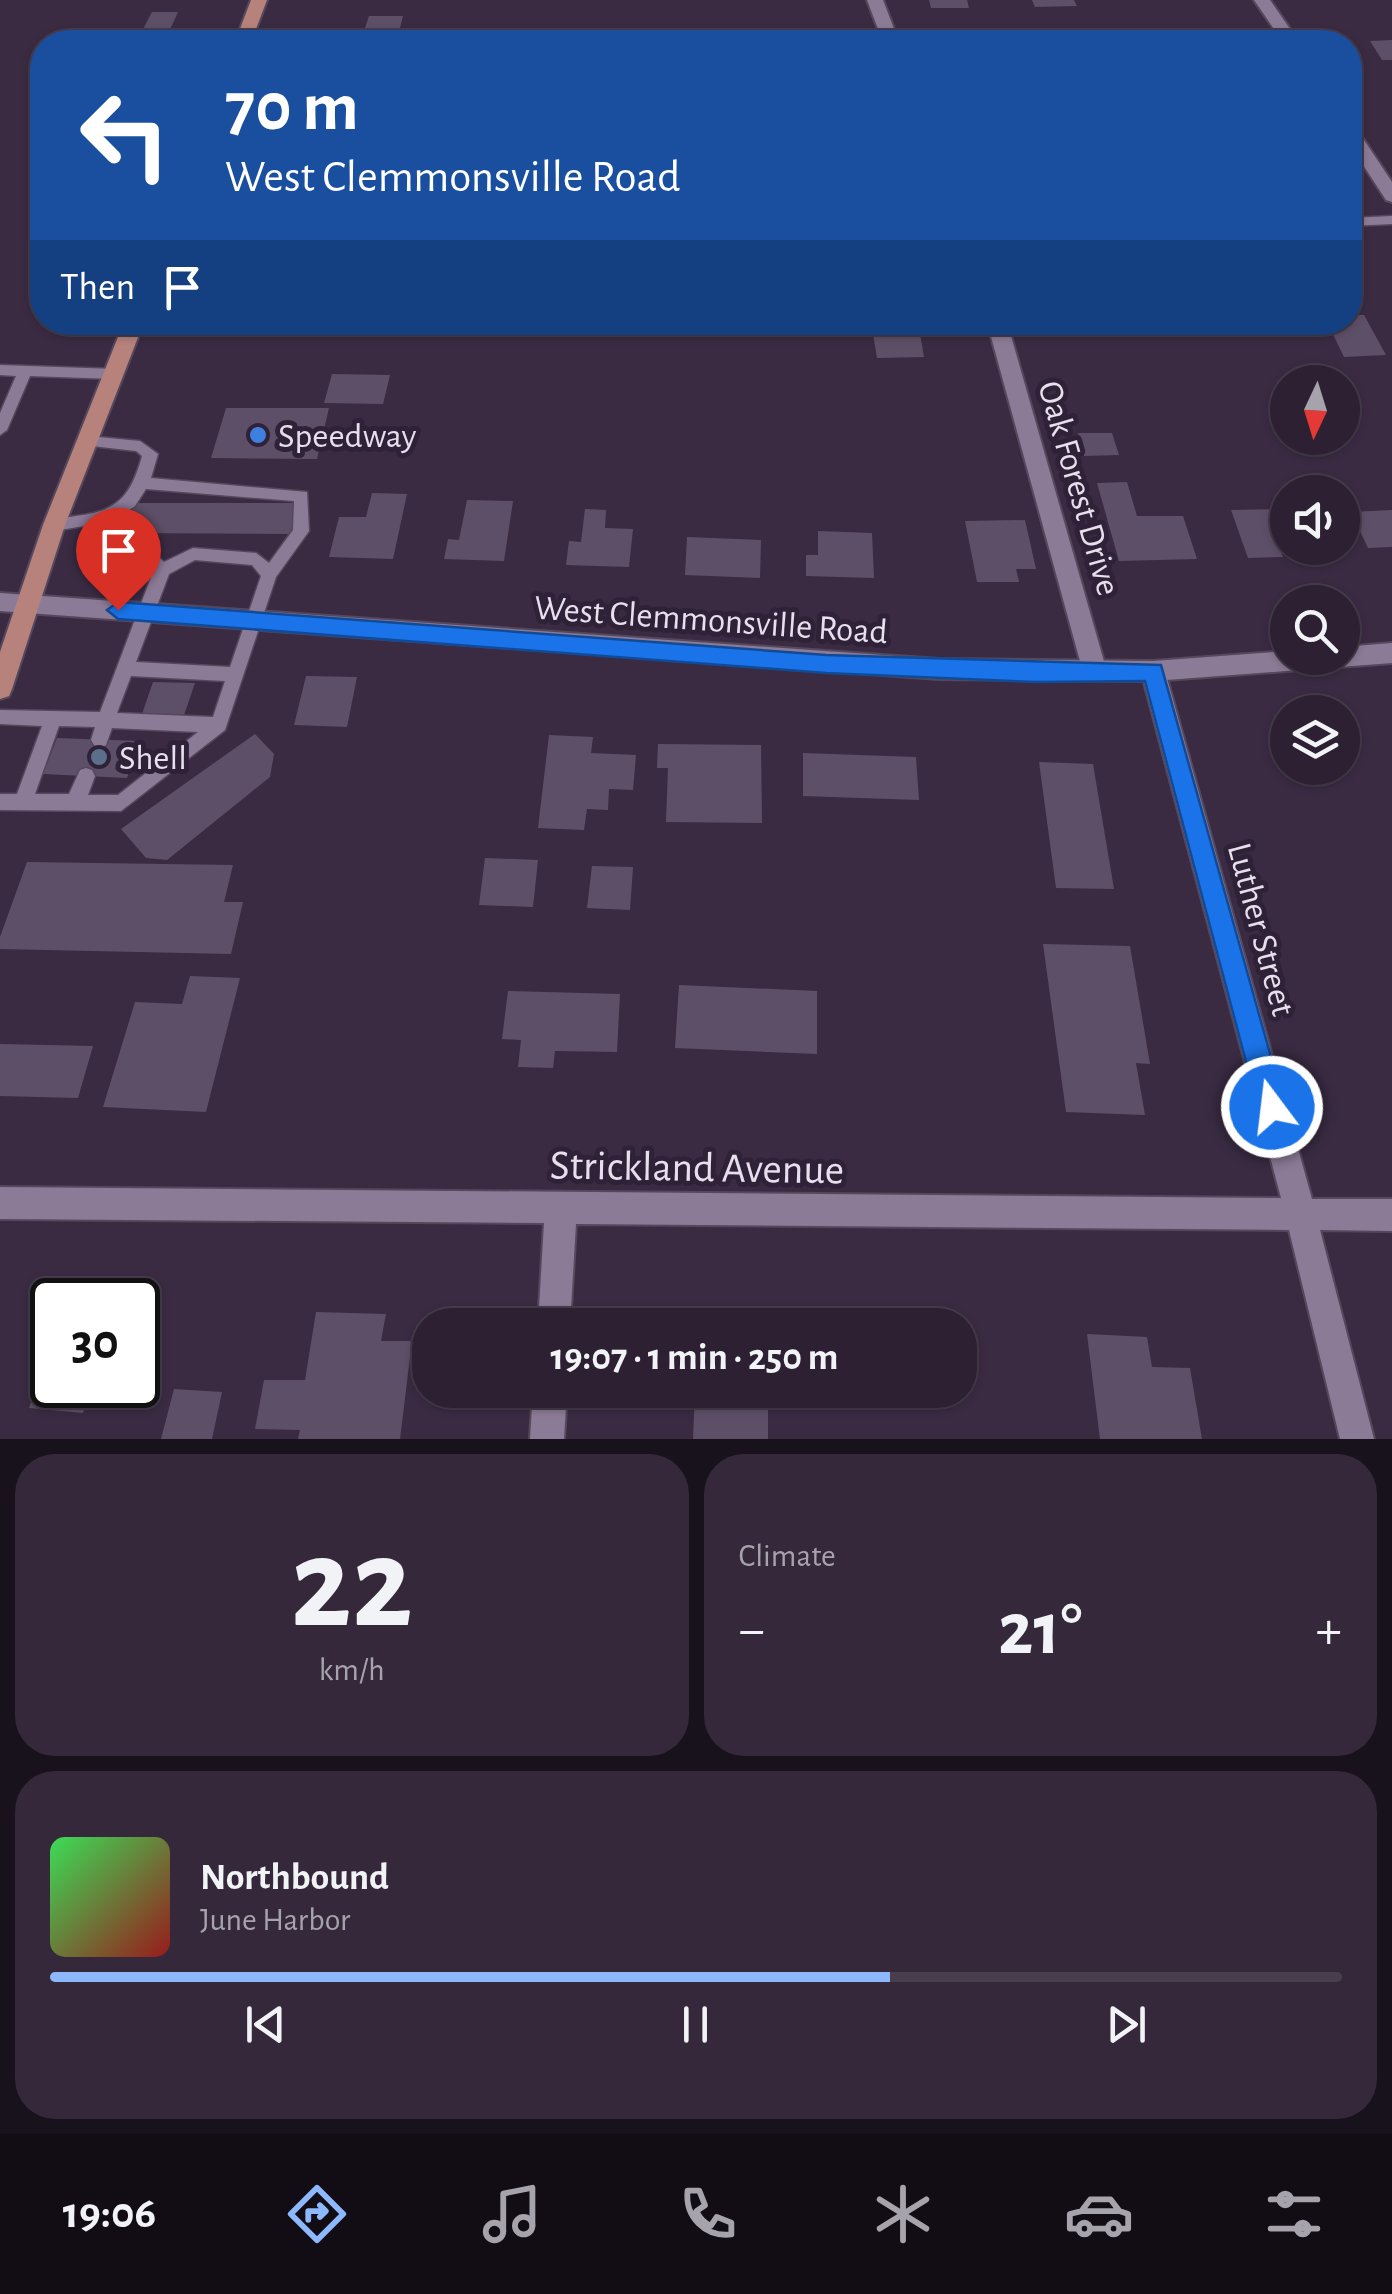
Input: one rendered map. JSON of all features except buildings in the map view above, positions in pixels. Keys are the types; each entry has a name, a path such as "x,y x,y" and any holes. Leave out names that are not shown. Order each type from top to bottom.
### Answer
{"main road":[{"path":"247,30 259,0"},
{"path":"0,688 54,525 129,335"}],"street":[{"path":"874,0 887,30"},
{"path":"1262,0 1282,30"},
{"path":"1362,150 1392,196"},
{"name":"Oak Forest Drive","path":"1002,335 1095,672"},
{"name":"West Clemmonsville Road","path":"0,602 826,664 1153,671 1392,653"},
{"name":"Luther Street","path":"1153,671 1301,1216 1357,1439"},
{"name":"Strickland Avenue","path":"0,1203 1392,1215"},
{"path":"555,1308 562,1206"},
{"path":"546,1439 549,1408"}],"lane":[{"path":"1362,221 1392,220"},
{"path":"0,370 114,374"},
{"path":"0,430 25,370"},
{"path":"54,525 106,519 125,509 142,483 150,454 140,446 88,441"},
{"path":"0,802 121,803 219,725 269,575 301,530 302,496 142,483"},
{"path":"106,519 119,536 142,550 162,570"},
{"path":"100,740 162,570 193,554 256,559 269,575"},
{"path":"126,669 237,674"},
{"path":"0,717 219,725"},
{"path":"23,802 53,718"},
{"path":"76,802 86,776"}],"place":[{"name":"Speedway","path":"258,435"},
{"name":"Shell","path":"99,757"}],"route":[{"path":"118,610 826,664 1035,673 1153,671 1272,1107"}]}
